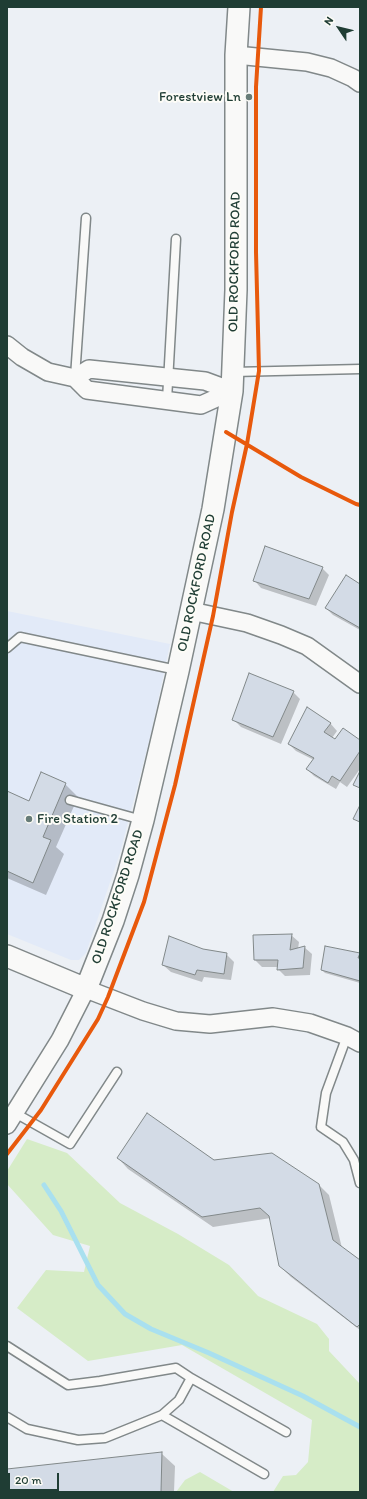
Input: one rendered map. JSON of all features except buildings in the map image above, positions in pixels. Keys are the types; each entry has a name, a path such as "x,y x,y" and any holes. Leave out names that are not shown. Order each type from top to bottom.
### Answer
{"street":[{"name":"OLD ROCKFORD ROAD","path":"11,1119 60,1040 86,989 113,921 128,875 143,820 178,671 213,509 232,381 236,290 236,55 239,7"},
{"path":"236,55 307,62 331,68 353,78 360,83"},
{"path":"7,345 22,357 48,372 75,378 87,390 201,405 232,381"},
{"path":"75,378 89,369 204,381 232,381"},
{"path":"191,610 247,623 307,646 360,684"},
{"path":"7,956 143,1011 176,1021 210,1024 273,1017 310,1023 353,1039"}],"lane":[{"path":"75,378 86,218"},
{"path":"167,400 176,239"},
{"path":"232,381 360,369"},
{"path":"7,648 20,637 178,671"},
{"path":"70,800 143,820"},
{"path":"353,1039 326,1093 321,1127 343,1142 354,1160 360,1183"},
{"path":"11,1119 70,1144 117,1072"},
{"path":"7,1346 68,1385 176,1368 286,1432"},
{"path":"7,1417 27,1429 78,1440 105,1438 162,1415 179,1400 191,1378"},
{"path":"162,1415 264,1474"}],"shaded area":[{"path":"7,611 170,644 151,734 120,853 86,953 79,960 71,960 7,934"}],"green space":[{"path":"27,1139 67,1153 120,1203 178,1234 229,1265 258,1296 317,1324 329,1339 329,1351 360,1384 360,1492 273,1492 283,1476 296,1475 308,1462 312,1420 182,1345 88,1361 17,1308 46,1270 84,1272 90,1246 53,1235 7,1184 7,1171"},
{"path":"200,1472 234,1492 176,1492 185,1480"}],"waterway":[{"path":"44,1185 61,1211 98,1285 125,1314 151,1329 209,1353 303,1396 360,1427"}],"cycle path":[{"path":"7,1154 41,1110 98,1019 108,997 144,902 175,785 213,616 232,512 247,444 259,371 256,252 256,87 261,7"},
{"path":"226,432 301,477 360,505"}],"place":[{"name":"Forestview Ln","path":"249,97"},
{"name":"Fire Station 2","path":"29,819"}]}
